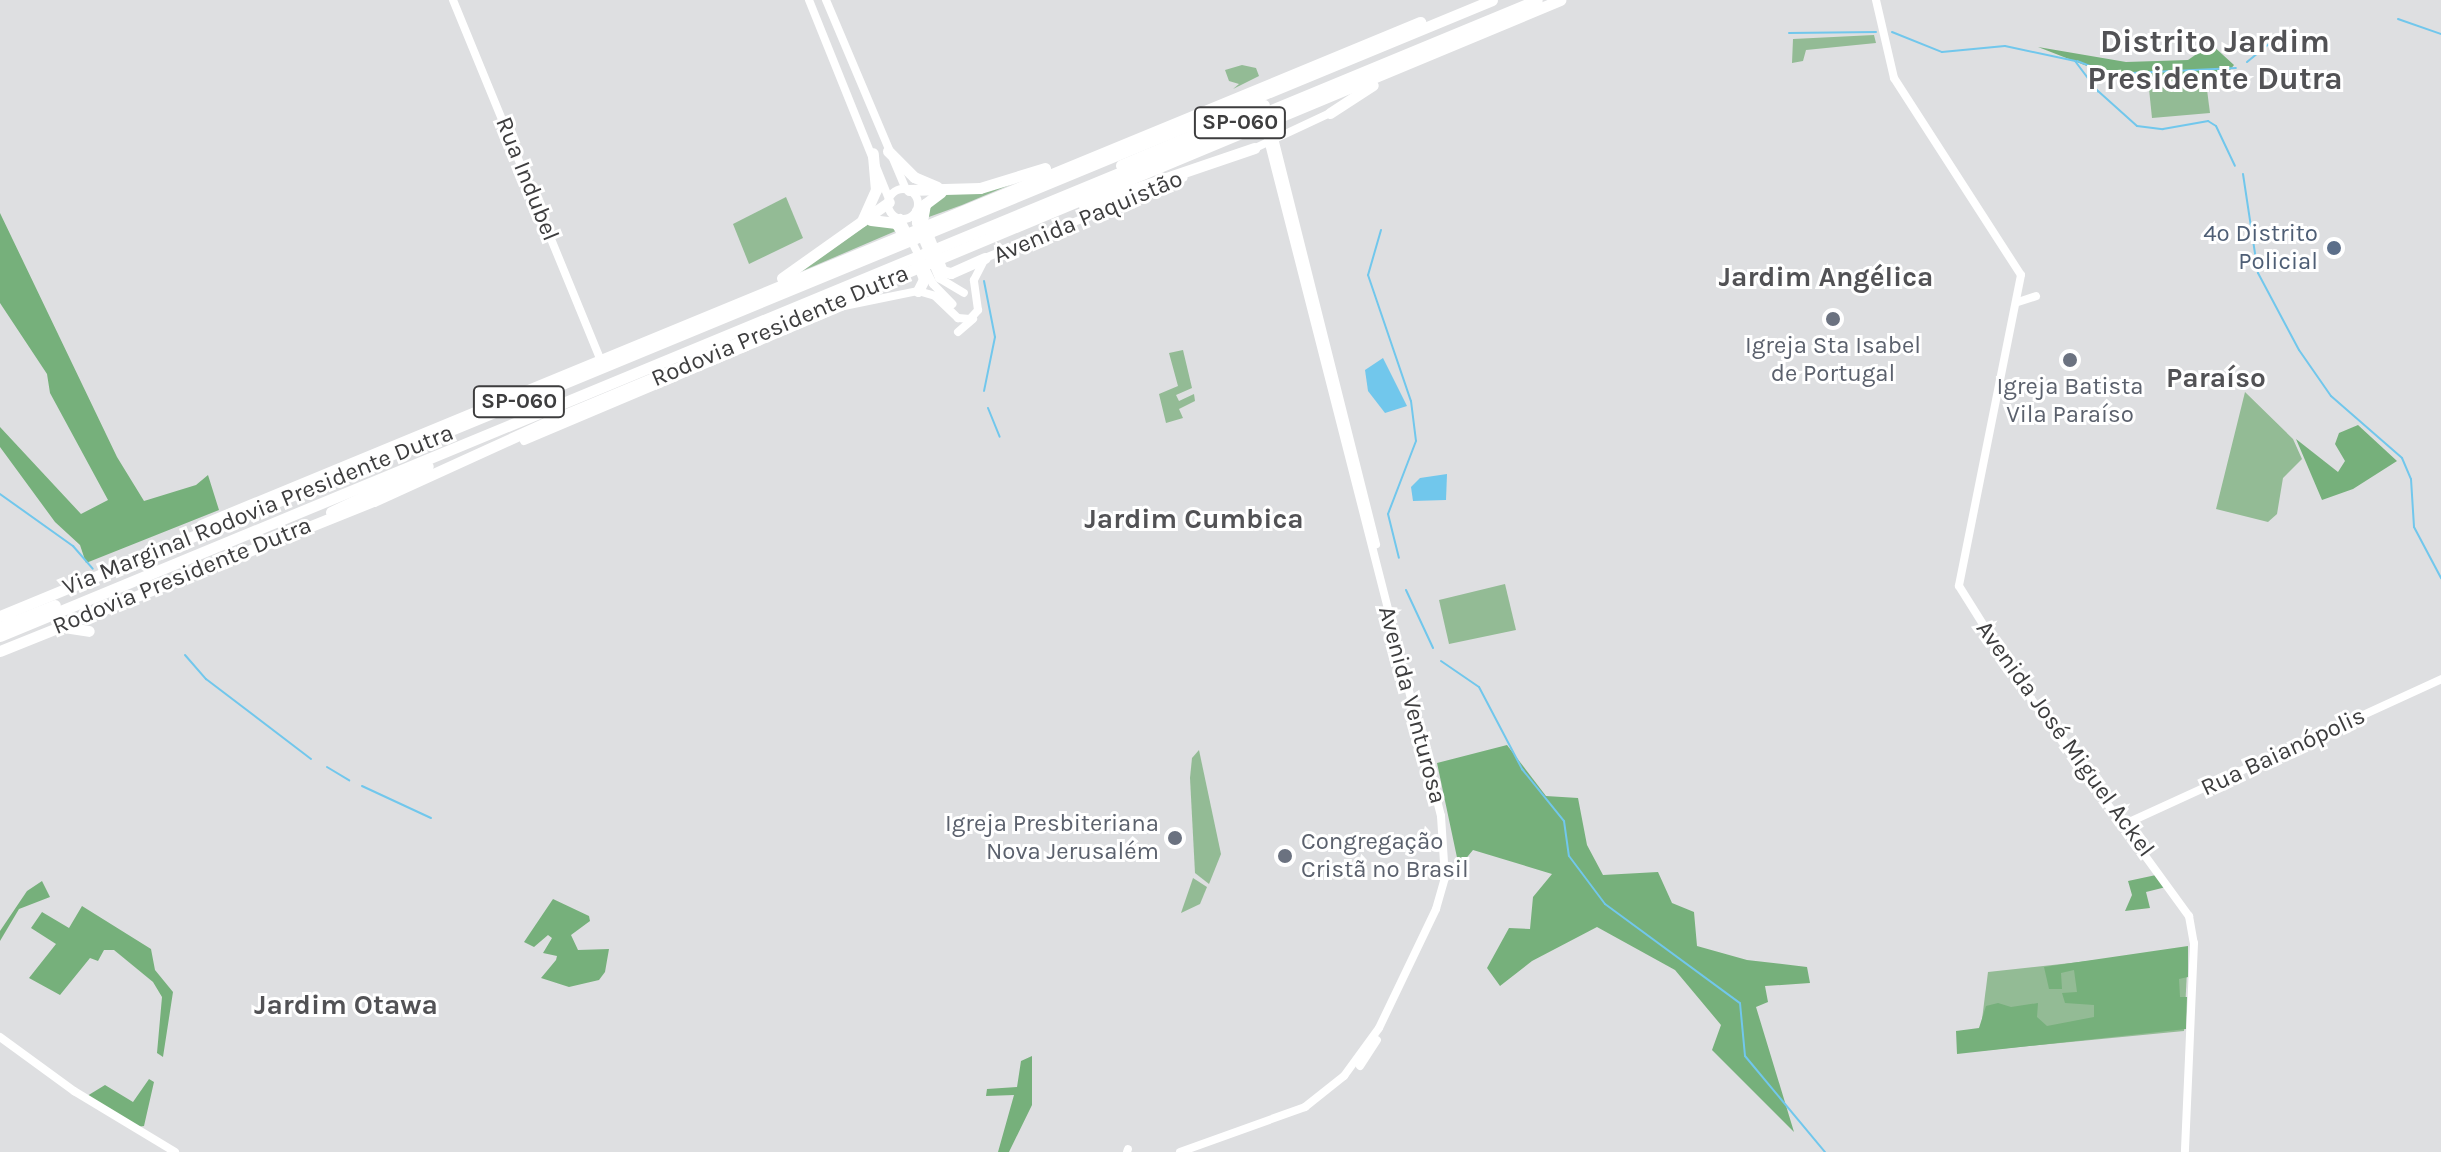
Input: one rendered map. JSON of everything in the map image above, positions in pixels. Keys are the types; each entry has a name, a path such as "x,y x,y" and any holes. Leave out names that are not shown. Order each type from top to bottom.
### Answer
{"highway":[{"name":"SP-060","path":"940,238 1492,0"},
{"name":"Rodovia Presidente Dutra","path":"0,627 1519,0"},
{"name":"Rodovia Presidente Dutra","path":"0,636 512,423 940,238 1537,0"},
{"name":"Rodovia Presidente Dutra","path":"940,238 1011,229 1560,0"},
{"path":"907,190 980,188 1106,150 1401,29 1443,13 1464,11"},
{"path":"1330,113 1395,70"},
{"path":"1011,229 1254,148"},
{"path":"142,558 175,537 260,500 755,295 899,255 940,238 1106,150"},
{"path":"888,151 914,177 945,190"},
{"path":"860,225 876,190 873,153"},
{"path":"945,190 928,201 922,217 942,271 951,273 985,258"},
{"path":"755,295 860,225 889,200"},
{"path":"860,225 879,218 900,226 922,271 918,291"},
{"name":"Rodovia Presidente Dutra","path":"0,651 403,487 899,255"},
{"name":"Via Marginal Rodovia Presidente Dutra","path":"0,616 899,255"},
{"path":"321,519 512,423"},
{"path":"403,487 524,441"},
{"path":"55,629 89,631"}],"street":[{"name":"Rua Indubel","path":"453,0 600,359"},
{"path":"809,0 873,153 889,200 933,284 961,319 974,316"},
{"path":"826,0 888,151 907,190 918,200 916,211 939,278 975,297"},
{"path":"1876,0 1894,78 2021,275 1963,565 1951,570"},
{"name":"Avenida Paquistão","path":"974,316 979,307 975,297 975,275 985,258 1254,148 1330,113"},
{"name":"Avenida Venturosa","path":"1180,1152 1305,1107 1344,1076 1379,1028 1436,909 1445,878 1441,816 1271,139"},
{"name":"Avenida Venturosa","path":"1198,1152 1308,1110 1348,1080 1375,1043 1428,942 1444,905 1450,868 1447,823 1271,139"},
{"path":"889,200 907,190"},
{"path":"900,218 916,211"},
{"path":"524,441 851,305 918,291 935,296 953,308"},
{"path":"953,308 964,293"},
{"path":"2018,302 2036,296"},
{"path":"958,332 974,316"},
{"name":"Avenida José Miguel Ackel","path":"1963,565 1959,586 2007,664 2176,891 2194,933 2185,1152"},
{"name":"Rua Baianópolis","path":"2125,824 2441,679"},
{"path":"0,1037 67,1086 175,1152"}],"green space":[{"path":"1874,35 1876,43 1806,50 1803,61 1792,63 1793,39"},
{"path":"2211,44 2234,65 2226,75 2152,83 2141,81 2136,74 2105,73 2038,47 2126,62 2188,60"},
{"path":"1242,65 1256,68 1259,76 1233,89 1239,84 1229,81 1225,70"},
{"path":"2206,82 2210,113 2152,118 2149,89"},
{"path":"1041,172 962,205 926,218 935,197"},
{"path":"786,197 803,238 749,264 733,224"},
{"path":"0,213 117,457 144,501 196,485 208,475 219,510 86,563 80,545 55,522 0,447 0,427 81,514 108,500 50,393 47,374 0,303"},
{"path":"881,221 898,230 800,272 868,224"},
{"path":"1183,350 1192,388 1176,395 1179,401 1194,394 1195,401 1179,409 1183,418 1166,423 1159,394 1178,386 1169,353"},
{"path":"2245,392 2293,439 2302,459 2283,478 2277,514 2268,522 2216,509"},
{"path":"2358,425 2397,461 2353,489 2322,500 2296,439 2338,472 2345,461 2335,444 2339,433"},
{"path":"1505,584 1516,630 1449,644 1439,600"},
{"path":"1507,745 1546,796 1578,798 1587,845 1603,875 1658,872 1672,903 1694,912 1697,946 1747,960 1807,967 1810,983 1765,986 1768,1002 1756,1007 1794,1132 1712,1050 1721,1025 1675,970 1597,927 1532,961 1500,986 1487,968 1509,928 1530,929 1533,897 1552,874 1473,850 1459,867 1437,763"},
{"path":"1199,750 1221,854 1209,884 1195,873 1190,778 1192,758"},
{"path":"2156,875 2166,887 2146,892 2150,908 2125,911 2132,895 2128,881"},
{"path":"1193,878 1207,887 1200,904 1181,913"},
{"path":"42,881 50,897 19,909 0,941 0,931 27,891"},
{"path":"553,899 589,916 590,921 571,935 578,950 609,949 605,972 599,980 569,987 541,978 556,960 557,956 543,953 552,938 548,935 534,947 524,942"},
{"path":"82,906 151,949 155,970 173,992 163,1057 157,1053 162,997 153,982 114,950 104,950 98,961 90,958 60,995 29,978 56,944 31,928 42,912 69,928"},
{"path":"2188,946 2188,977 2179,979 2180,997 2187,997 2186,1029 1957,1054 1956,1031 1979,1028 1986,1006 1998,1003 2011,1007 2038,1003 2037,1017 2047,1026 2094,1017 2094,1005 2065,1003 2062,993 2077,992 2074,970 2061,973 2062,989 2049,989 2044,967"},
{"path":"2188,950 2184,1031 1978,1051 1988,972"},
{"path":"1032,1056 1032,1105 1009,1152 998,1152 1014,1095 986,1096 987,1089 1017,1087 1021,1061"},
{"path":"149,1079 154,1082 144,1126 137,1127 87,1096 105,1085 133,1102"}],"water":[{"path":"1383,358 1407,406 1385,413 1368,391 1365,370"},
{"path":"1447,474 1446,500 1413,501 1411,487 1420,478"}],"waterway":[{"path":"2398,19 2441,34"},
{"path":"2247,62 2286,30"},
{"path":"1789,33 1876,32"},
{"path":"1892,32 1942,52 2005,46 2075,61 2098,91 2137,126 2163,129 2208,121 2216,126 2235,166"},
{"path":"2077,61 2111,74 2236,68"},
{"path":"2243,174 2258,273 2299,350 2331,396 2402,458 2411,479 2414,527 2441,578"},
{"path":"1381,230 1368,275 1411,401 1416,441 1388,514 1399,558"},
{"path":"984,281 995,337 984,391"},
{"path":"988,408 1000,437"},
{"path":"0,494 73,546 93,569"},
{"path":"1406,590 1433,648"},
{"path":"185,655 206,679 311,759"},
{"path":"1441,661 1479,687 1522,769 1564,821 1569,856 1605,904 1740,1003 1745,1056 1825,1152"},
{"path":"327,767 349,780"},
{"path":"362,786 431,818"}],"place":[{"name":"4º Distrito Policial","path":"2334,248"},
{"name":"Igreja Sta Isabel de Portugal","path":"1833,319"},
{"name":"Igreja Batista Vila Paraíso","path":"2070,360"},
{"name":"Igreja Presbiteriana Nova Jerusalém","path":"1175,838"},
{"name":"Congregação Cristã no Brasil","path":"1285,856"}],"district":[{"name":"Distrito Jardim Presidente Dutra","path":"2215,62"},
{"name":"Jardim Angélica","path":"1826,277"},
{"name":"Paraíso","path":"2216,378"},
{"name":"Jardim Cumbica","path":"1194,519"},
{"name":"Jardim Otawa","path":"346,1005"}]}
